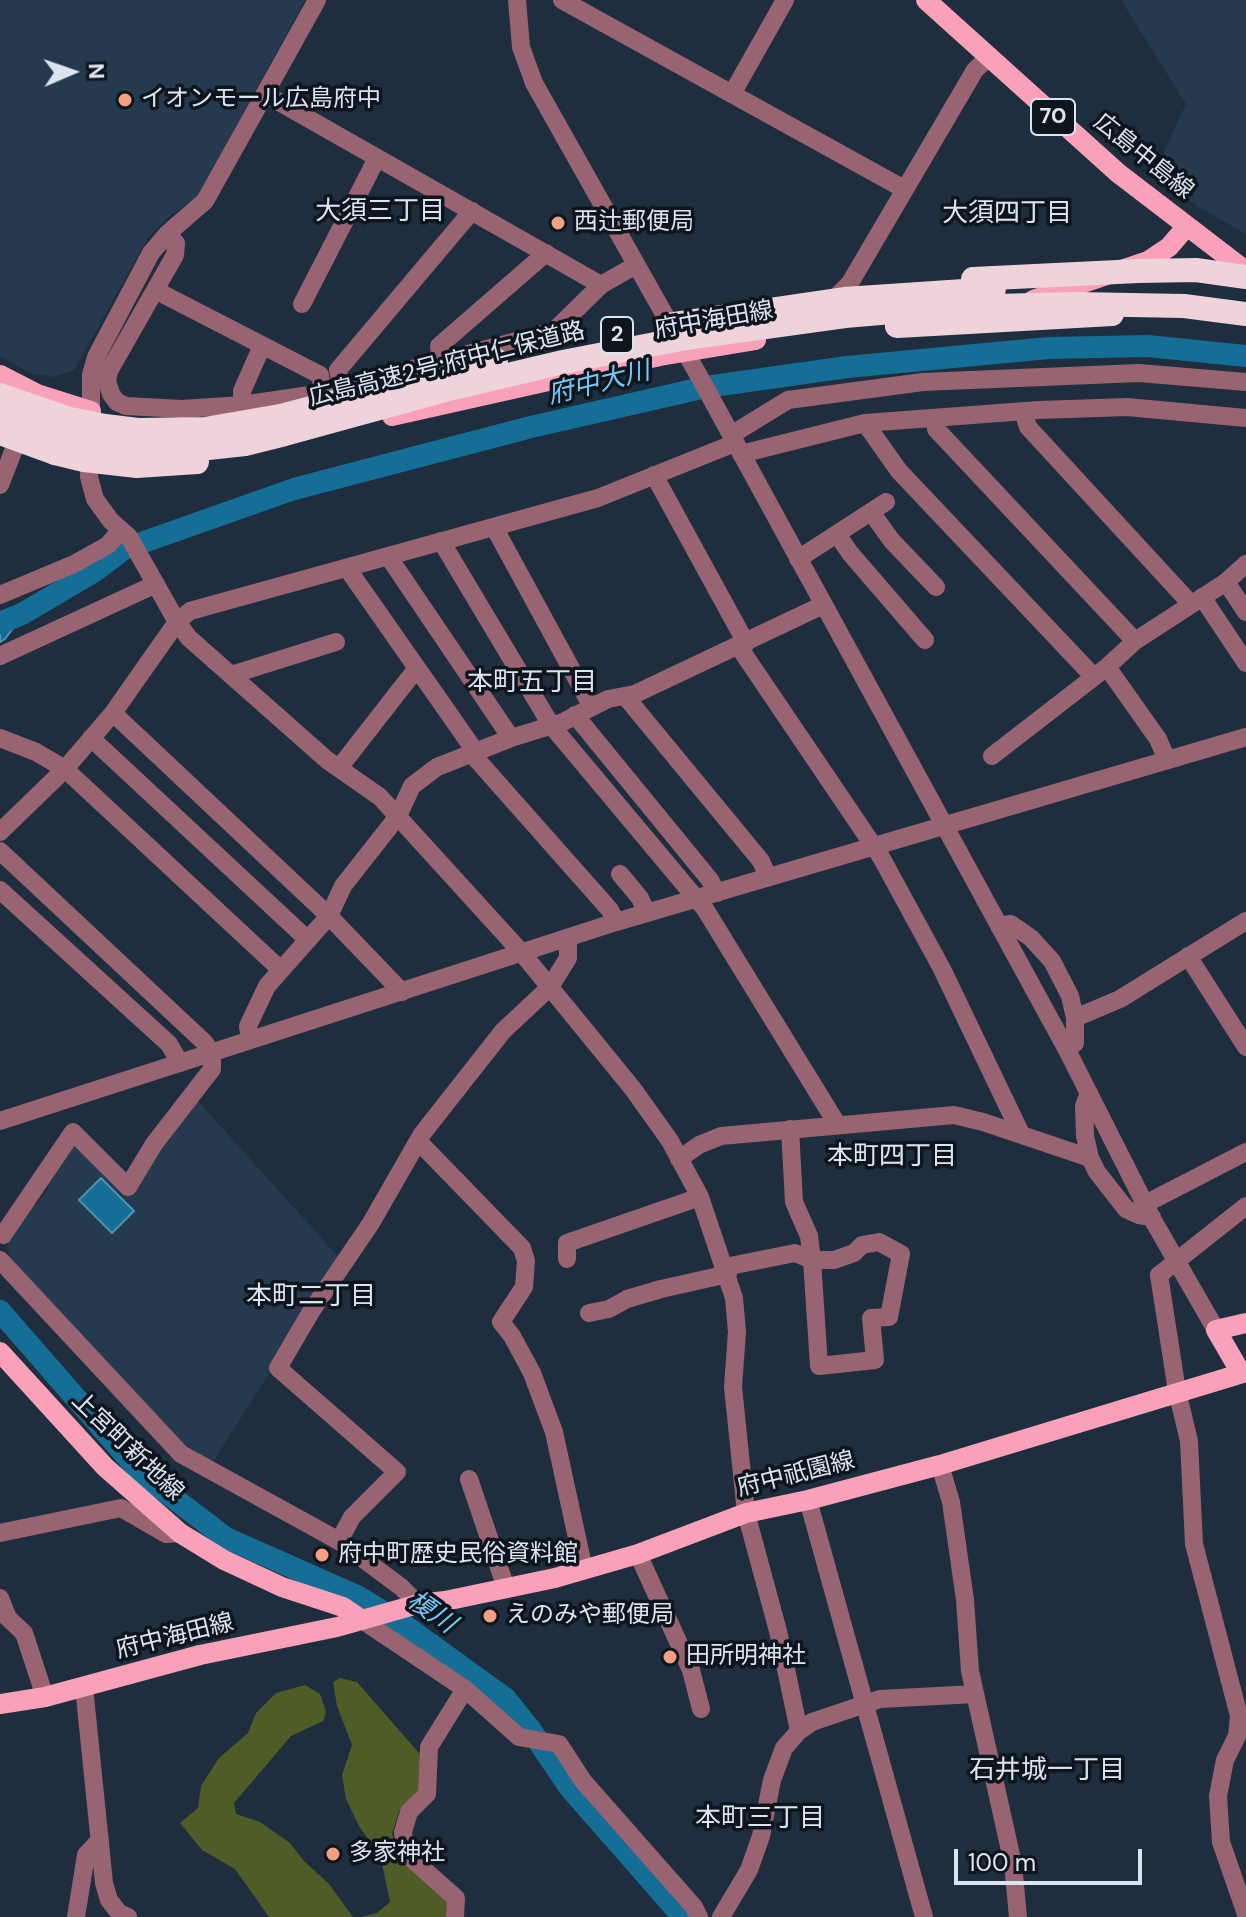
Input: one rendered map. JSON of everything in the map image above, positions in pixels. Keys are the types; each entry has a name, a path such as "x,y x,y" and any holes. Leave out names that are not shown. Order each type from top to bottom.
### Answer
{"highway":[{"path":"844,299 918,285 1001,277 1176,269 1246,274"},
{"name":"広島高速2号;府中仁保道路","path":"0,413 62,435 138,448 186,449 245,444 325,407 447,372 559,346 749,311 951,290 1078,287 1186,291 1246,298"},
{"name":"広島高速2号;府中仁保道路","path":"0,395 70,419 138,430 205,429 449,389 686,338 858,314 996,305 1077,304 1184,306 1246,315"},
{"path":"449,389 674,350 897,326 1171,312 1246,315"},
{"path":"0,377 53,404 127,419 214,419 325,407"},
{"path":"5,439 112,465 164,466 247,452 325,407"}],"main road":[{"name":"広島中島線","path":"926,0 1118,173 1246,274"},
{"name":"広島中島線","path":"1187,226 1246,258"},
{"name":"府中海田線","path":"5,439 55,455 113,462 240,456 392,416 689,360 814,330 1013,307 1148,261 1169,247 1187,226"},
{"path":"0,377 37,394 91,411"},
{"path":"1216,1330 1246,1323"},
{"name":"府中祇園線","path":"370,1619 418,1604 445,1601 584,1570 638,1554 746,1513 940,1465 1177,1391 1244,1375 1216,1330"},
{"name":"上宮町新地線","path":"0,1352 105,1467 180,1533 224,1560 282,1587 370,1619"},
{"name":"府中海田線","path":"0,1704 45,1697 200,1655 370,1619"}],"street":[{"path":"317,0 205,201 167,234 151,253 96,357 91,375 89,477 95,499 120,529 189,638 339,768 380,797 398,816 550,987 633,1089 679,1159 700,1197 734,1298 737,1332 733,1387 746,1513 778,1631 799,1731"},
{"path":"517,0 518,34 534,83 1067,1050 1148,1211 1216,1330"},
{"path":"562,0 904,189"},
{"path":"732,94 785,0"},
{"path":"814,330 817,317 850,283 975,70 990,56"},
{"path":"265,94 601,285"},
{"path":"302,304 377,158"},
{"path":"342,387 338,370 472,211"},
{"path":"167,234 176,243 175,255 109,371 107,381 117,402 126,406 182,409 242,405 325,407"},
{"path":"441,361 439,346 546,253"},
{"path":"325,407 342,387 554,331 601,285 636,265"},
{"path":"155,290 320,375 325,407"},
{"path":"242,405 242,391 262,346"},
{"path":"0,832 65,769 113,713 177,622 190,611 598,498 732,438 788,400 923,382 1139,373 1246,382"},
{"path":"732,438 865,423 1023,411 1127,407 1246,418"},
{"path":"1023,411 1028,427 1197,600 1246,663"},
{"path":"935,418 936,429 1135,641"},
{"path":"865,423 899,471 1100,672 1158,739 1167,760"},
{"path":"0,485 5,439"},
{"path":"654,475 742,645 873,847 942,969 1021,1134"},
{"path":"798,559 879,507 892,541 936,587"},
{"path":"494,527 584,711 717,893"},
{"path":"0,595 74,564 108,545 120,529"},
{"path":"837,534 925,640"},
{"path":"441,541 551,725 705,909 837,1124"},
{"path":"388,556 511,738"},
{"path":"992,756 1135,641 1226,582 1246,564"},
{"path":"347,568 473,752 610,910 616,922"},
{"path":"0,656 154,581"},
{"path":"1226,582 1246,612"},
{"path":"250,1040 248,1026 267,986 329,916 343,886 398,816 412,786 437,767 551,725 608,699 649,688 823,605"},
{"path":"231,675 336,642"},
{"path":"339,768 417,668"},
{"path":"625,696 761,861 768,877"},
{"path":"113,713 329,916 402,992"},
{"path":"0,1121 616,922 1246,737"},
{"path":"0,738 36,752 65,769 281,970"},
{"path":"91,738 308,940"},
{"path":"0,851 212,1052 212,1069 154,1144 128,1187 73,1132 1,1239"},
{"path":"620,874 640,898 647,913"},
{"path":"0,890 169,1044 180,1063"},
{"path":"1075,1018 1120,999 1246,921"},
{"path":"999,926 1011,924 1031,938 1052,961 1070,996 1075,1018 1077,1037 1067,1050"},
{"path":"339,1541 352,1517 397,1472 278,1368 312,1310 371,1223 418,1141 503,1031 550,987 568,958 568,939"},
{"path":"1188,956 1246,1047"},
{"path":"1089,1093 1084,1115 1090,1158 1126,1209 1139,1215 1246,1152"},
{"path":"679,1159 699,1145 721,1136 954,1115 1090,1158"},
{"path":"589,1313 609,1309 627,1299 661,1289 795,1253 812,1260 834,1260 854,1253 862,1245 879,1242 901,1254 889,1317 871,1318 875,1360 819,1366 812,1260 809,1236 794,1202 790,1129"},
{"path":"418,1141 522,1248 526,1261 524,1287 501,1322 532,1373 554,1432 584,1570"},
{"path":"567,1259 567,1243 700,1197"},
{"path":"1246,1206 1159,1275 1177,1391 1189,1441 1194,1544 1239,1716 1237,1736 1225,1760 1218,1796 1221,1842 1246,1914"},
{"path":"0,1260 181,1454 339,1541 401,1587 418,1604"},
{"path":"940,1465 951,1502 965,1600 970,1671 1013,1864 1018,1917"},
{"path":"469,1479 506,1588"},
{"path":"808,1500 924,1917"},
{"path":"0,1533 121,1508 166,1534 180,1533"},
{"path":"638,1554 691,1670 701,1709"},
{"path":"0,1598 8,1618 24,1633 45,1697"},
{"path":"370,1619 465,1689 519,1737 559,1744 583,1781 694,1907 699,1917"},
{"path":"84,1687 104,1883 109,1900 119,1913 128,1917"},
{"path":"455,1917 456,1898 413,1860 405,1850 403,1832 409,1812 427,1794 429,1747 465,1689"},
{"path":"721,1917 749,1870 761,1836 772,1780 784,1748 799,1731 812,1722 880,1699 975,1694"},
{"path":"76,1917 86,1855 100,1840"}],"shaded area":[{"name":"イオンモール広島府中","path":"0,0 305,0 196,199 168,217 149,236 74,370 53,377 30,373 0,356"},
{"path":"1121,0 1246,0 1246,234 1197,206 1154,173 1186,104"},
{"path":"196,1099 341,1260 211,1465 178,1446 10,1259 6,1239 28,1204 36,1204 49,1188 42,1181 73,1143 130,1194 160,1146"}],"green space":[{"path":"340,1678 357,1682 419,1753 426,1771 422,1790 399,1811 392,1834 398,1854 447,1895 449,1917 361,1917 377,1913 390,1902 380,1854 360,1828 346,1799 342,1775 352,1745 337,1706 333,1682"},
{"path":"305,1685 320,1694 326,1712 323,1721 291,1736 234,1803 236,1814 260,1822 290,1843 329,1884 353,1917 269,1917 235,1869 202,1850 180,1823 198,1808 201,1786 219,1758 248,1733 256,1713 276,1693"}],"water":[{"path":"31,604 5,639 0,642 0,612"},
{"path":"101,1178 134,1211 112,1233 79,1200"}],"waterway":[{"name":"府中大川","path":"0,623 22,614 95,571 124,549 294,489 531,427 706,387 847,367 1049,348 1148,346 1246,356"},
{"name":"榎川","path":"0,1311 142,1474 226,1538 357,1596 401,1623 506,1699 570,1788 683,1917"}],"place":[{"name":"イオンモール広島府中","path":"125,100"},
{"name":"西辻郵便局","path":"558,223"},
{"name":"府中町歴史民俗資料館","path":"322,1555"},
{"name":"えのみや郵便局","path":"490,1616"},
{"name":"田所明神社","path":"670,1657"},
{"name":"多家神社","path":"333,1854"}],"district":[{"name":"大須三丁目","path":"380,212"},
{"name":"大須四丁目","path":"1007,214"},
{"name":"本町五丁目","path":"532,683"},
{"name":"本町四丁目","path":"892,1157"},
{"name":"本町二丁目","path":"311,1297"},
{"name":"石井城一丁目","path":"1047,1771"},
{"name":"本町三丁目","path":"760,1819"}]}
